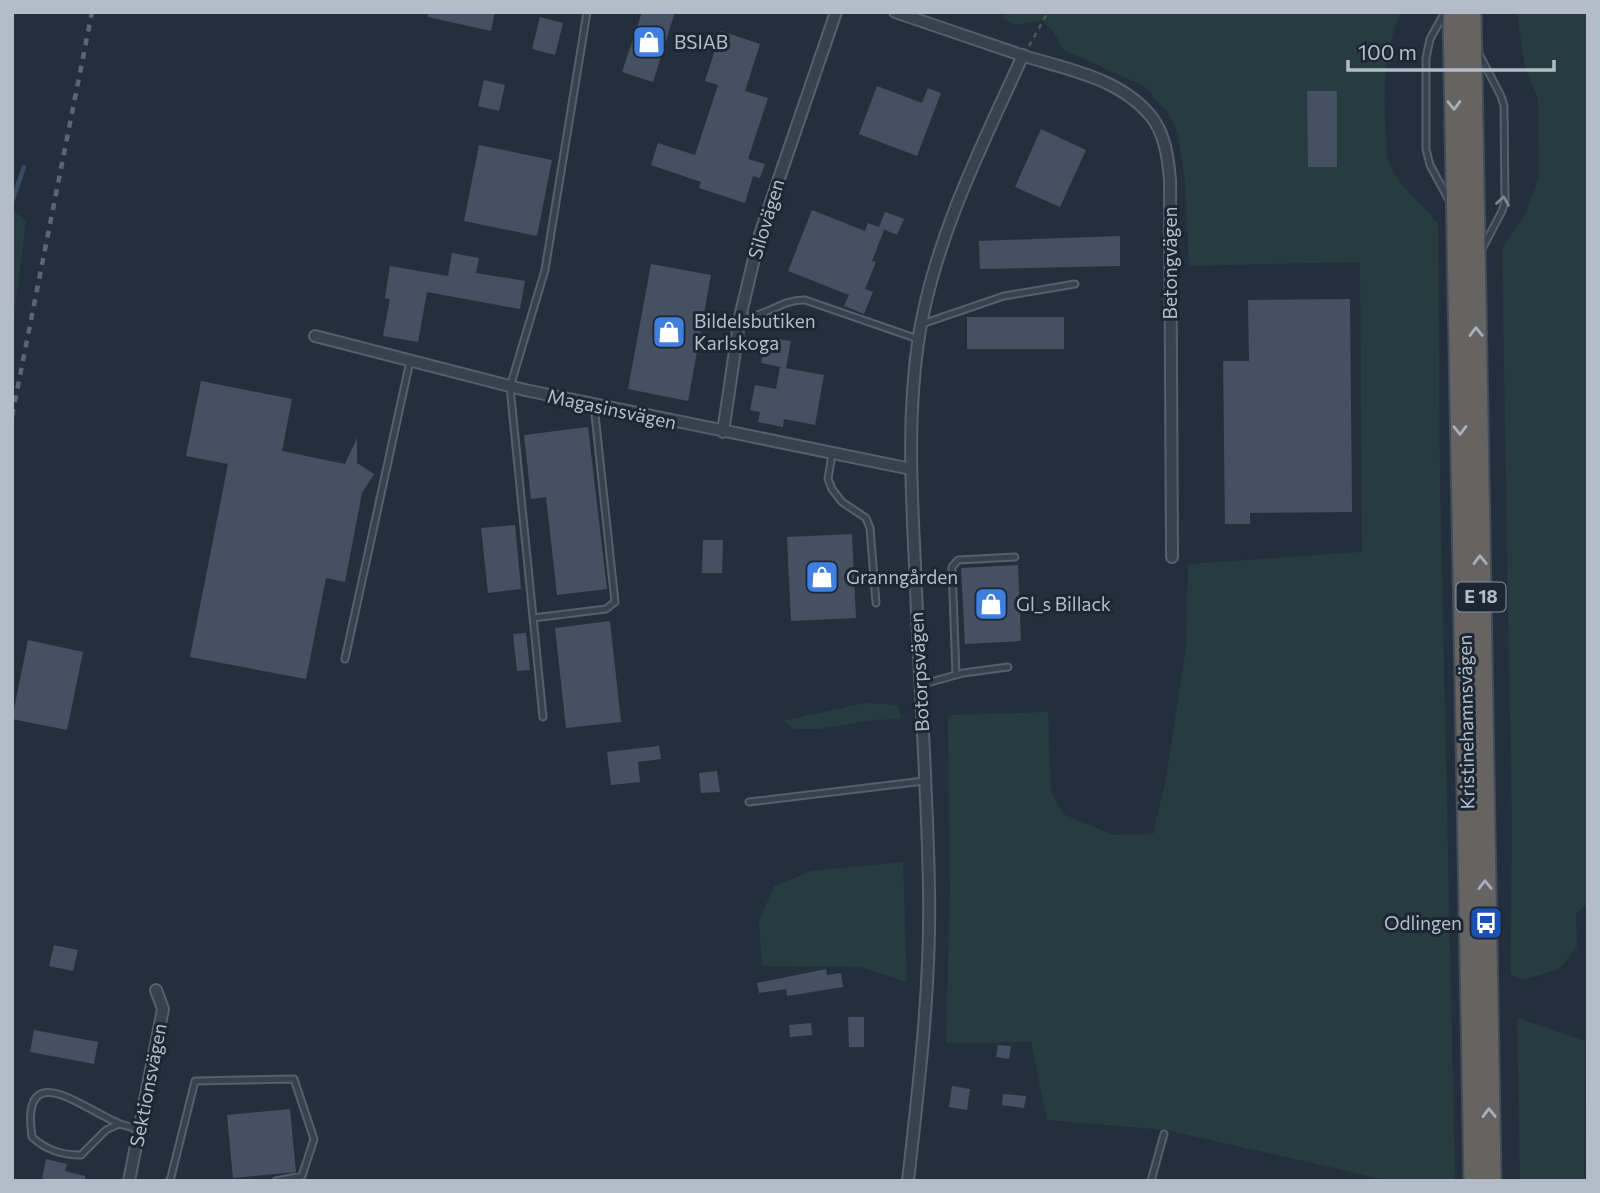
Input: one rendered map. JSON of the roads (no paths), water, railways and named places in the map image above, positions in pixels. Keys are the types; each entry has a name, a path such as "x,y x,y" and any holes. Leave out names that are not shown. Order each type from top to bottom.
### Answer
{"highway":[{"name":"Kristinehamnsvägen","path":"1453,12 1474,1181"},
{"name":"Kristinehamnsvägen","path":"1471,12 1490,1181"}],"street":[{"name":"Silovägen","path":"723,432 740,317 770,199 836,12"},
{"name":"Betongvägen","path":"895,12 1105,83 1136,100 1152,117 1162,135 1168,155 1172,557"},
{"name":"Botorpsvägen","path":"908,1181 926,1006 929,888 911,469 911,409 919,339 942,244 1023,55"},
{"name":"Magasinsvägen","path":"315,336 510,387 911,469"},
{"name":"Sektionsvägen","path":"129,1181 163,1010 156,990"}],"lane":[{"path":"543,717 510,387 545,270 587,12"},
{"name":"E 18","path":"1445,12 1430,39 1426,58 1426,149 1430,165 1456,214"},
{"name":"E 18","path":"1471,39 1501,96 1504,132 1505,202 1475,263"},
{"path":"922,324 1004,296 1075,284"},
{"path":"740,317 751,318 793,299 804,300 919,339"},
{"path":"345,659 410,361"},
{"path":"533,618 607,609 615,602 594,405"},
{"path":"832,454 828,479 832,489 842,502 866,517 870,528 876,603"},
{"path":"956,675 954,563 958,559 1015,557"},
{"path":"920,685 956,675 1009,667"},
{"path":"749,802 924,781"},
{"path":"170,1181 195,1081 294,1079 314,1139 302,1176 276,1181"},
{"path":"119,1124 106,1130 80,1154 64,1154 42,1147 32,1137 29,1115 37,1098 44,1093 58,1094 70,1097 119,1124 138,1129"},
{"path":"1151,1181 1164,1134"}],"waterway":[{"path":"12,202 24,167"}],"railway":[{"path":"12,416 92,12"}],"place":[{"name":"BSIAB","path":"649,42"},
{"name":"Bildelsbutiken Karlskoga","path":"669,332"},
{"name":"Granngården","path":"822,577"},
{"name":"Gl_s Billack","path":"991,604"},
{"name":"Odlingen","path":"1486,923"}]}
